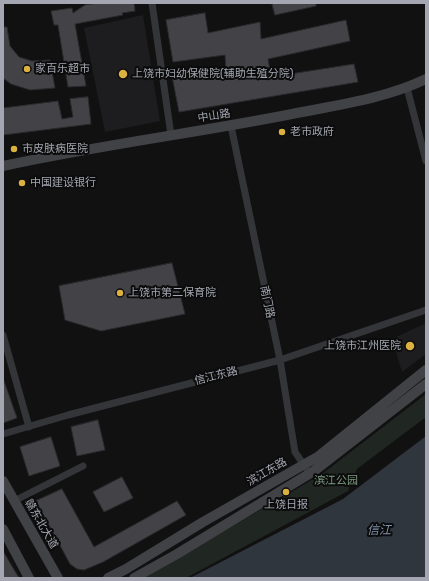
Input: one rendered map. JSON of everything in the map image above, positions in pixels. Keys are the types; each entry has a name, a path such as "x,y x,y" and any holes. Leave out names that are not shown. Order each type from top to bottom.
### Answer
{"main road":[{"name":"中山路","path":"3,166 36,158 232,126 371,99 407,88 426,79"},
{"name":"滨江东路","path":"108,578 126,569 203,522 319,456 426,370"},
{"name":"滨江东路","path":"134,578 312,473 426,384"},
{"name":"赣东北大道","path":"3,481 58,578"},
{"path":"3,529 29,578"}],"street":[{"path":"152,3 171,135"},
{"path":"407,88 426,161"},
{"name":"南门路","path":"232,126 280,360 295,452 303,465 312,473"},
{"name":"信江东路","path":"3,434 280,360 426,310"},
{"path":"3,335 29,427"},
{"path":"14,501 83,466"}],"shaded area":[{"name":"上饶市妇幼保健院(辅助生殖分院)","path":"143,15 160,121 105,132 84,28"},
{"name":"上饶市江州医院","path":"426,323 426,354 402,372 392,339"}],"green space":[{"name":"滨江公园","path":"426,394 426,417 357,469 348,491 186,578 144,578 322,474"}],"water":[{"name":"信江","path":"426,436 426,578 190,578 343,499"}],"building":[{"path":"98,3 134,3 135,11 122,13 123,15 75,24 86,86 68,87 58,25 54,25 51,11 72,8 73,13 85,5"},
{"path":"272,3 316,3 316,6 275,15"},
{"path":"205,13 208,33 260,22 261,39 346,20 350,41 268,59 271,77 354,64 358,82 179,112 172,76 226,69 225,55 173,62 166,20"},
{"name":"家百乐超市","path":"3,27 7,27 10,46 19,57 32,61 50,60 55,88 30,90 11,84 3,78"},
{"path":"88,97 91,124 3,135 3,108 58,101 62,119 73,117 70,99"},
{"name":"上饶市第二保育院","path":"172,263 185,314 101,331 65,320 59,286"},
{"path":"3,381 17,418 3,423"},
{"path":"98,420 105,450 77,456 71,427"},
{"path":"51,437 60,466 29,476 20,447"},
{"path":"122,477 133,498 104,512 93,492"},
{"path":"62,489 94,547 177,501 186,515 103,562 84,570 77,569 70,564 36,501"},
{"path":"3,551 19,578 3,578"}],"place":[{"name":"家百乐超市","path":"27,69"},
{"name":"上饶市妇幼保健院(辅助生殖分院)","path":"123,74"},
{"name":"老市政府","path":"282,132"},
{"name":"市皮肤病医院","path":"14,149"},
{"name":"中国建设银行","path":"22,183"},
{"name":"上饶市第二保育院","path":"120,293"},
{"name":"上饶市江州医院","path":"410,346"},
{"name":"上饶日报","path":"286,492"}]}
